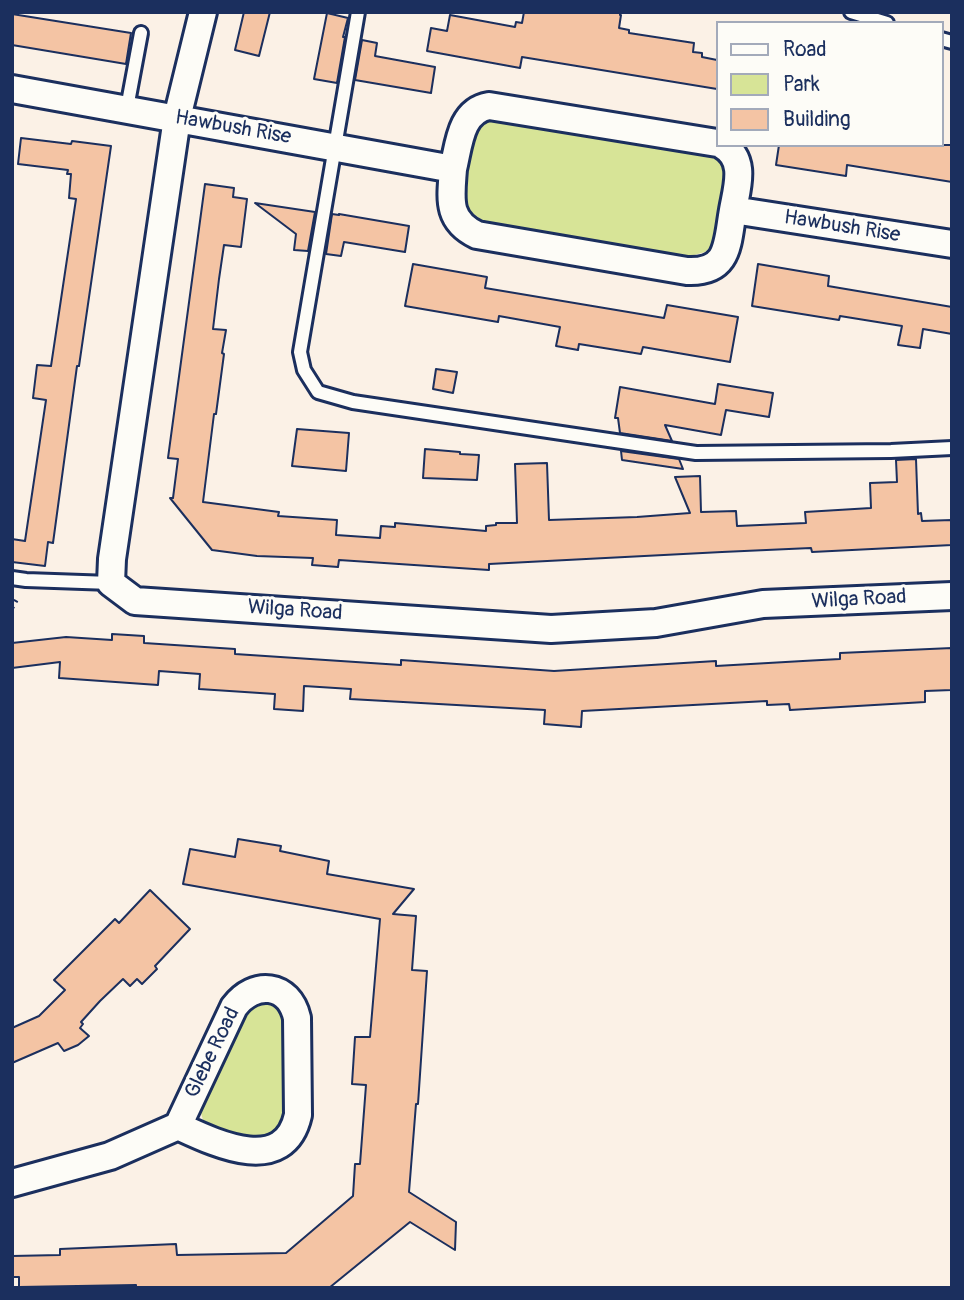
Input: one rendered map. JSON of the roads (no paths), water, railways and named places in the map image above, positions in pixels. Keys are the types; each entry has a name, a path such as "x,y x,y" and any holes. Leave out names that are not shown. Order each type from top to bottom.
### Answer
{"street":[{"path":"111,583 114,545 177,118 203,12"},
{"name":"Hawbush Rise","path":"12,89 453,169"},
{"path":"716,143 489,106 481,107 464,125 453,169 453,211 458,223 477,234 702,272 712,267 726,251 738,177 735,156 726,147"},
{"name":"Hawbush Rise","path":"733,210 952,244"},
{"name":"Wilga Road","path":"111,583 135,601 551,629 656,622 763,604 952,596"},
{"name":"Glebe Road","path":"262,989 287,996 297,1018 298,1115 288,1138 265,1152 250,1152 207,1139 178,1126 234,1007 241,998 262,989"},
{"path":"12,1183 110,1156 178,1126"}],"lane":[{"path":"358,12 300,352 304,370 318,392 353,402 696,453 891,451 952,447"},
{"path":"851,12 880,21"},
{"path":"127,108 141,33"},
{"path":"12,578 111,583"}]}
